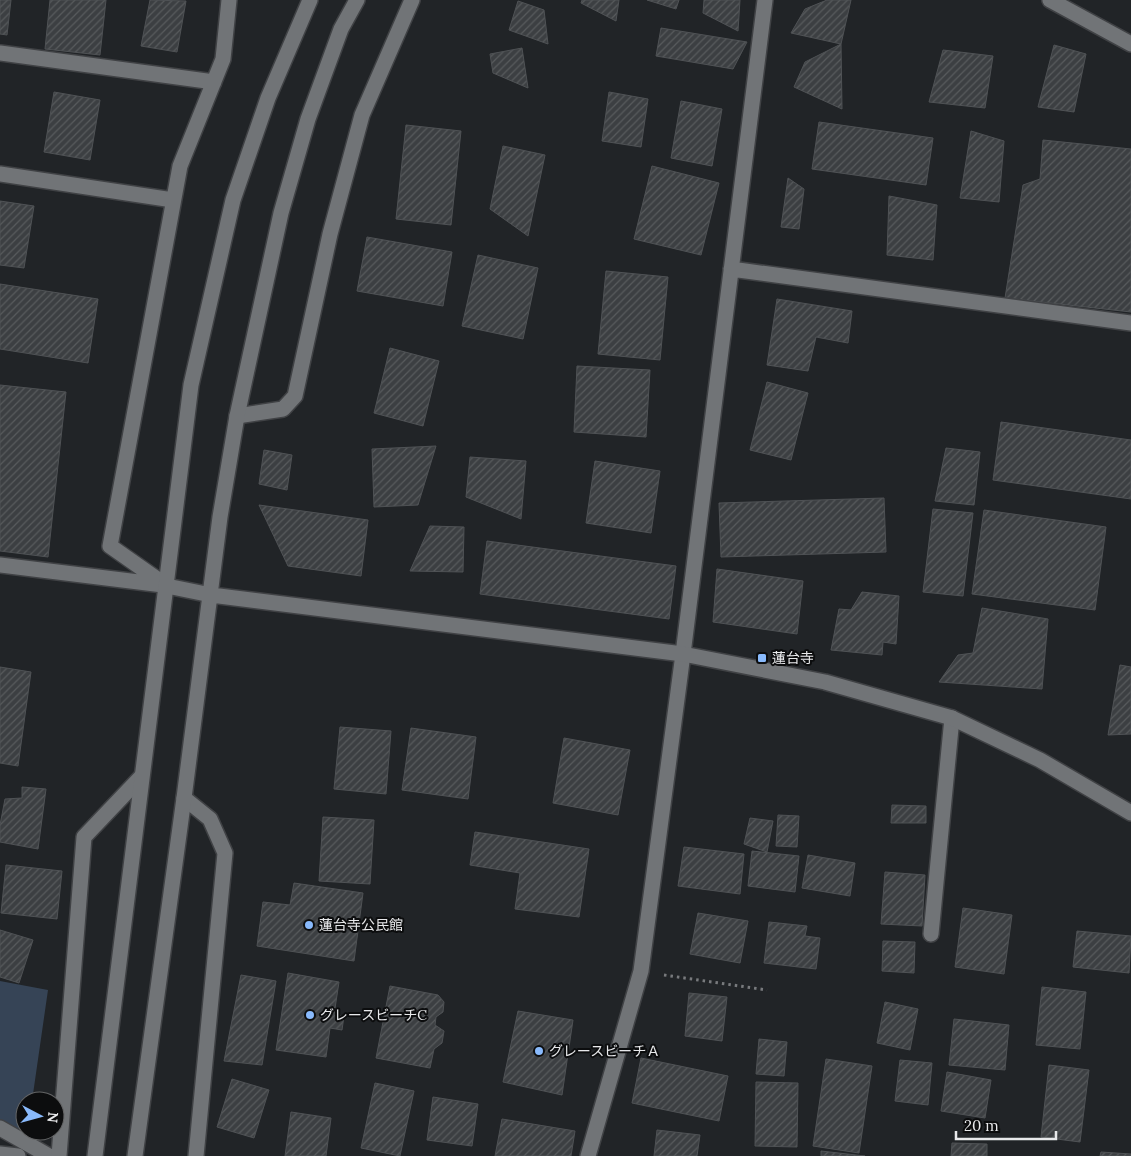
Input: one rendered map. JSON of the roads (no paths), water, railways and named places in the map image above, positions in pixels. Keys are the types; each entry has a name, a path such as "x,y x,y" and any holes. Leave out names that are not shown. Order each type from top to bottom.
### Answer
{"street":[{"path":"167,586 110,546 180,166 223,59 229,0"},
{"path":"95,1156 191,385 233,200 268,98 310,0"},
{"path":"135,1156 220,517 237,416 281,213 308,119 341,29 357,0"},
{"path":"237,416 283,410 295,396 330,234 362,115 412,0"},
{"path":"588,1156 641,971 683,654 765,0"},
{"path":"1050,0 1131,44"},
{"path":"0,53 214,82"},
{"path":"0,174 173,200"},
{"path":"731,269 1131,323"},
{"path":"0,565 167,586 211,595 683,654 825,682 952,718 1040,760 1131,813"},
{"path":"931,934 952,718"},
{"path":"59,1156 84,837 141,777"},
{"path":"184,798 210,819 225,853 196,1156"},
{"path":"0,1128 49,1156"},
{"path":"0,1154 18,1156"}],"place":[{"name":"蓮台寺","path":"762,658"},
{"name":"蓮台寺公民館","path":"309,925"},
{"name":"グレースビーチC","path":"310,1015"},
{"name":"グレースビーチＡ","path":"539,1051"}]}
